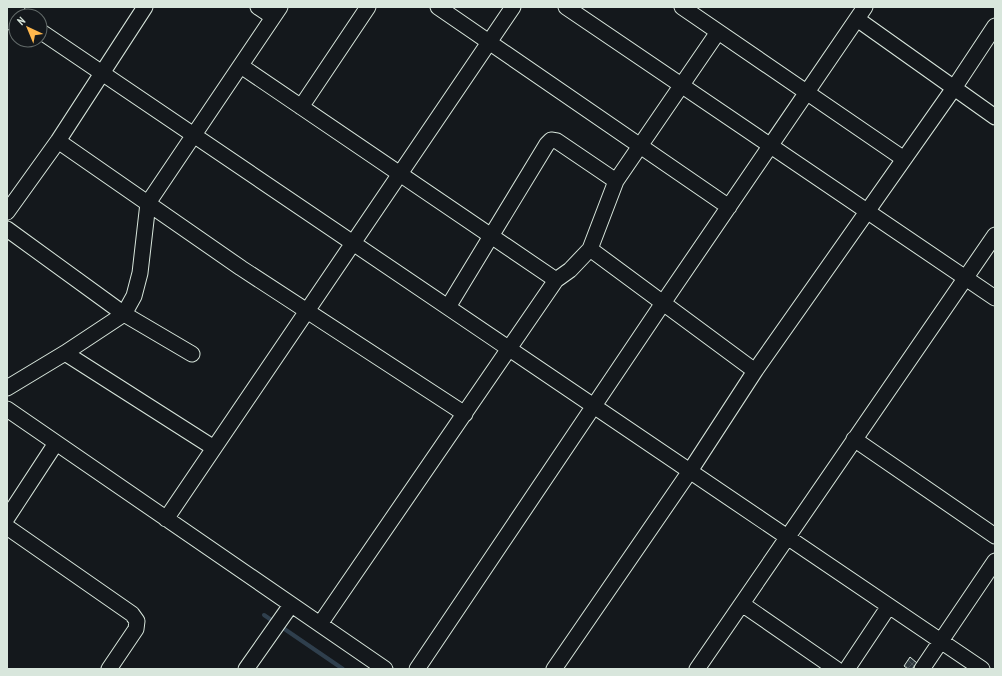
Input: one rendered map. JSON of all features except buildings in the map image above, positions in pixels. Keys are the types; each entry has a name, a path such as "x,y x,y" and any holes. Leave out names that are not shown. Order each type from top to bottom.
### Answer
{"street":[{"path":"7,212 58,141 101,72 145,7"},
{"path":"7,388 65,353 124,314 134,296 140,273 148,204 277,12 258,7"},
{"path":"301,107 368,7"},
{"path":"438,7 729,207"},
{"path":"166,519 513,7"},
{"path":"566,7 995,298"},
{"path":"682,7 806,94 904,159"},
{"path":"417,669 663,303 861,13 954,88 995,117"},
{"path":"554,669 690,471 755,371 954,88 995,26"},
{"path":"320,624 556,280 570,270 590,249 616,181 718,32"},
{"path":"48,36 982,669"},
{"path":"241,66 556,280"},
{"path":"448,307 490,236 547,144 551,140 557,141 616,181"},
{"path":"58,141 241,268 465,414"},
{"path":"7,229 124,314 192,354"},
{"path":"697,669 995,235"},
{"path":"590,249 755,371"},
{"path":"65,353 214,448"},
{"path":"7,409 385,669"},
{"path":"854,439 995,536"},
{"path":"7,518 56,443"},
{"path":"7,526 132,614 137,620 136,629 108,669"},
{"path":"922,669 995,561"},
{"path":"742,604 836,669"},
{"path":"246,669 292,605"},
{"path":"847,669 889,606"}],"waterway":[{"path":"264,615 343,669"}]}
